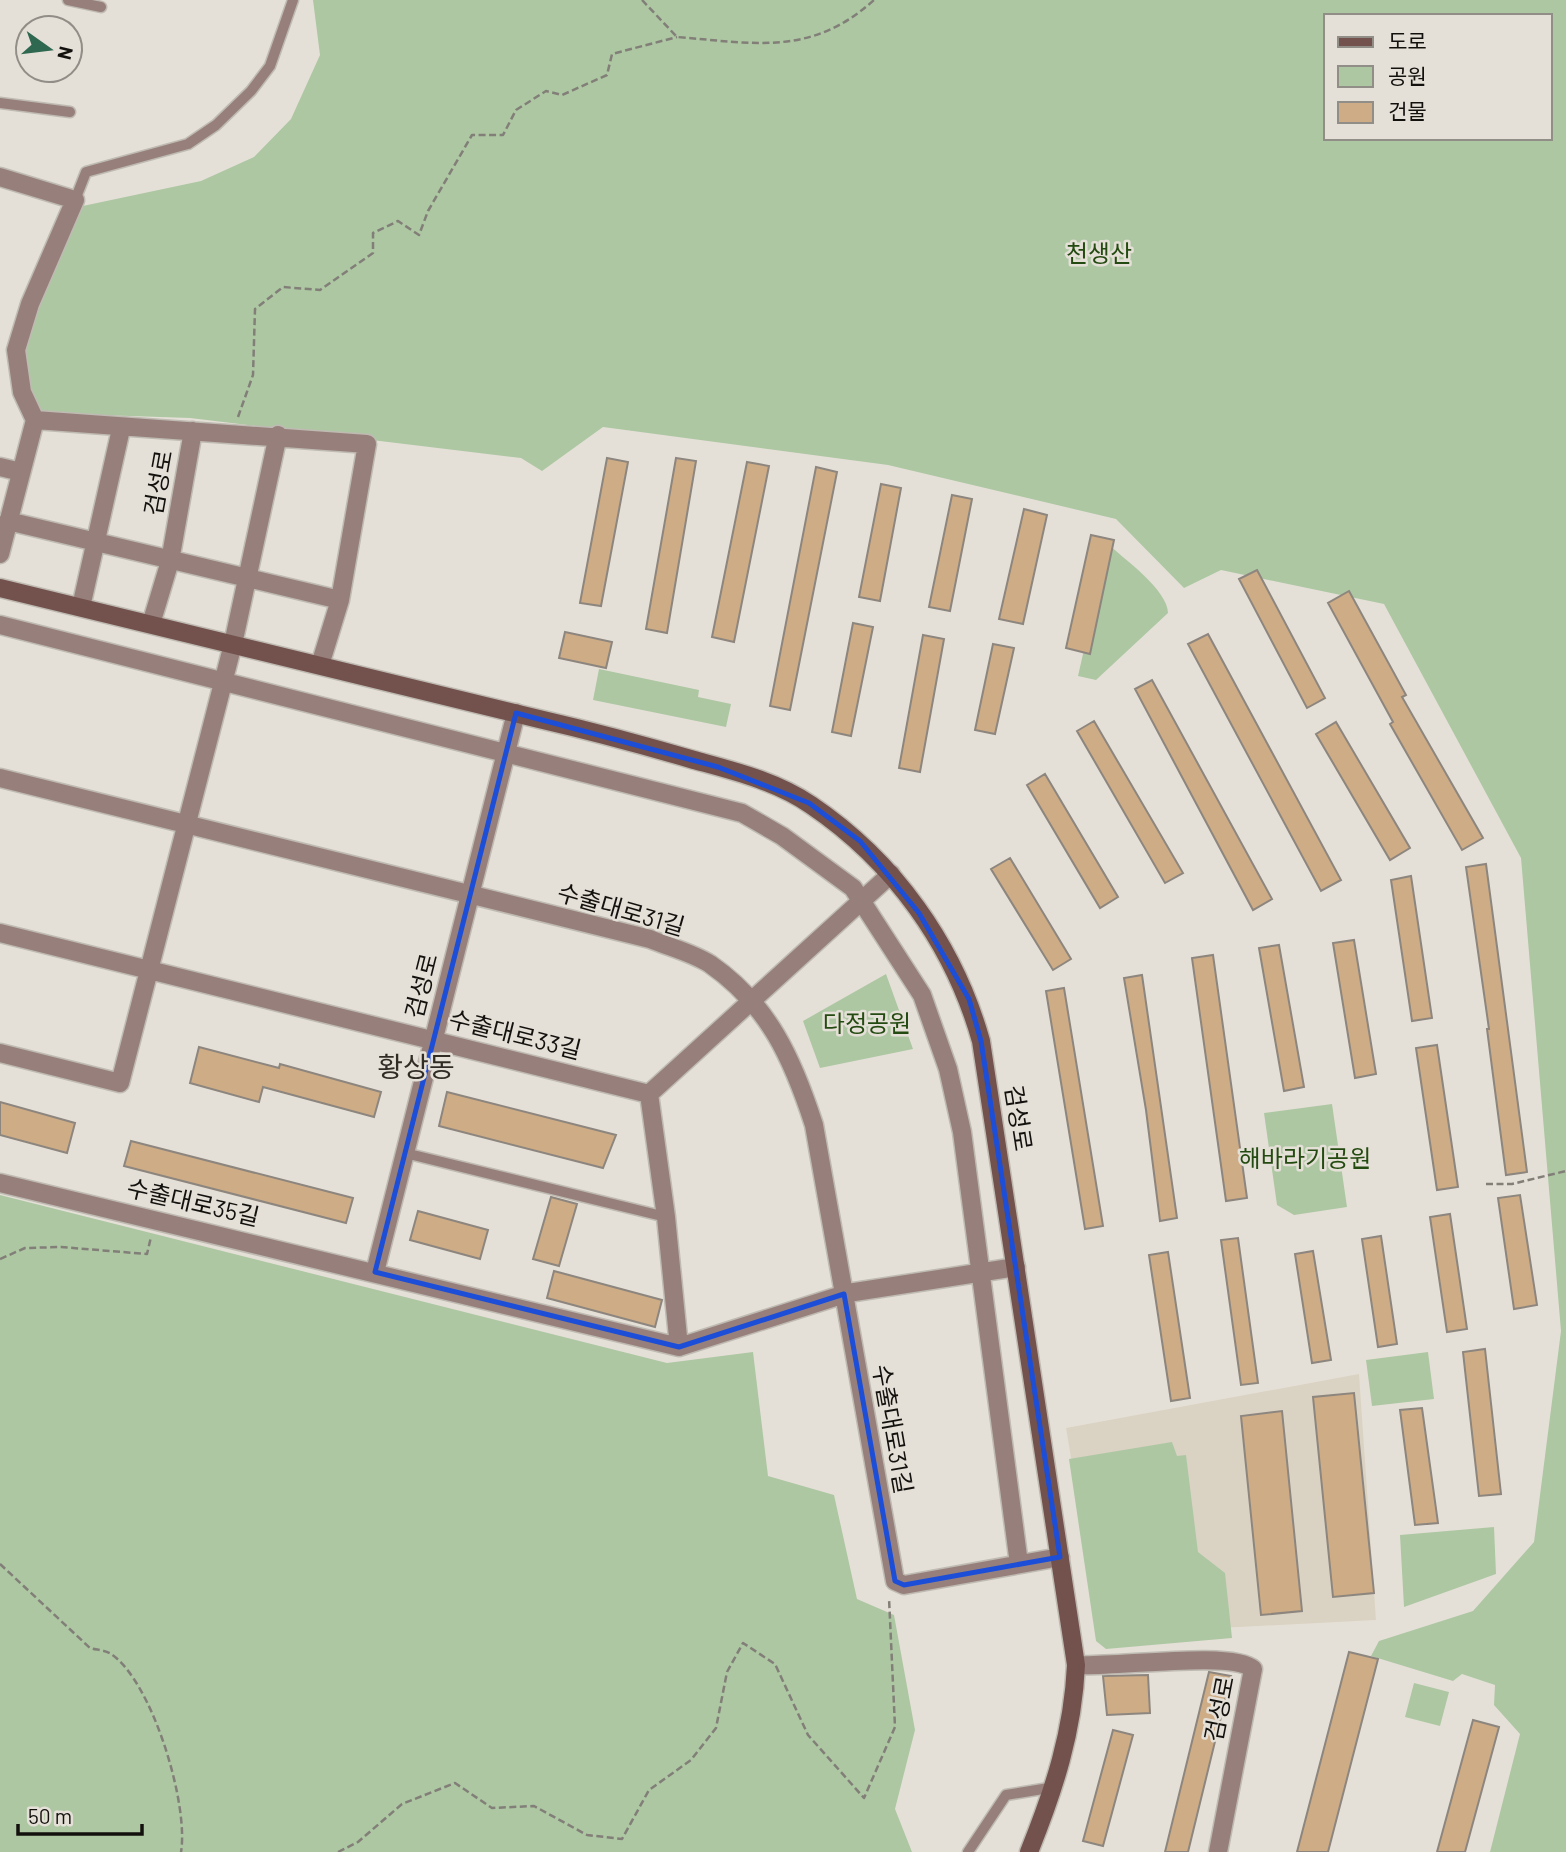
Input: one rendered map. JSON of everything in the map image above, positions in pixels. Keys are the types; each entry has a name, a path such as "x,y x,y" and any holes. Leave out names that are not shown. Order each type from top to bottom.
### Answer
{"street":[{"path":"0,177 75,200 30,303 16,350 22,392 35,420 0,554"},
{"name":"검성로","path":"35,420 121,429 278,435 368,444 340,600 320,665"},
{"name":"검성로","path":"81,607 121,429"},
{"name":"검성로","path":"151,624 170,561 193,431"},
{"path":"0,1053 120,1083 233,644 278,435"},
{"path":"0,467 21,472"},
{"path":"9,521 95,544 340,600"},
{"name":"검성로","path":"0,588 622,739 766,782 809,803 860,841 891,874 951,960 969,999 981,1041 1076,1665 1075,1695 1055,1787 1029,1852"},
{"path":"0,625 223,684 506,752 742,813 828,867 853,888 922,995 948,1069 962,1132 1019,1564"},
{"name":"검성로","path":"375,1272 516,713"},
{"name":"수출대로31길","path":"0,778 650,939 709,964 758,1008 795,1068 814,1125 895,1581 904,1585 1060,1557"},
{"path":"891,874 649,1094 666,1217 679,1347 844,1294 1016,1267"},
{"name":"수출대로33길","path":"0,933 649,1094"},
{"name":"수출대로35길","path":"0,1183 679,1347"},
{"name":"검성로","path":"1076,1665 1215,1660 1247,1664 1253,1669 1218,1852"}],"lane":[{"path":"68,0 101,7"},
{"path":"75,200 86,172 188,145 216,125 251,91 270,66 293,0"},
{"path":"0,103 70,112"},
{"path":"405,1153 666,1217"},
{"path":"968,1852 1006,1795 1055,1787"}],"path":[{"path":"642,0 677,37"},
{"path":"233,433 253,376 255,309 283,287 320,290 373,253 373,233 398,221 419,235 428,211 472,135 503,135 516,110 546,91 562,95 607,75 612,54 677,37 755,43 801,42 855,18 874,0"},
{"path":"1486,1184 1512,1184 1566,1171"},
{"path":"0,1259 25,1248 61,1247 147,1254 151,1245 152,1218"},
{"path":"0,1564 90,1648 108,1652 124,1666 149,1701 180,1806 184,1836 181,1852"},
{"path":"338,1852 358,1842 402,1804 455,1783 492,1808 534,1806 587,1835 622,1839 649,1790 691,1760 716,1728 727,1672 743,1643 775,1664 808,1735 864,1798 895,1727 890,1600 887,1588"}],"highlighted area":[{"path":"516,713 718,767 809,803 860,841 919,913 969,999 981,1041 1060,1557 904,1585 895,1581 844,1294 679,1347 375,1272"}],"shaded area":[{"path":"1359,1374 1376,1620 1104,1634 1086,1548 1066,1428"}],"green space":[{"name":"천생산","path":"313,0 1566,0 1566,1852 1490,1852 1520,1734 1494,1705 1495,1685 1462,1674 1453,1681 1371,1656 1379,1641 1473,1611 1534,1542 1561,1331 1521,858 1384,604 1221,570 1184,588 1116,519 888,465 603,427 542,471 521,458 190,418 39,413 26,386 19,349 78,207 201,181 254,157 291,119 320,55"},
{"path":"1108,544 1153,585 1166,604 1168,613 1096,680 1078,676"},
{"path":"599,669 699,690 698,697 731,704 726,727 593,700"},
{"name":"다정공원","path":"886,974 913,1049 820,1068 803,1021"},
{"name":"해바라기공원","path":"1332,1104 1347,1207 1294,1215 1277,1205 1264,1113"},
{"path":"0,1195 667,1363 753,1352 768,1476 834,1495 857,1599 894,1615 915,1730 895,1809 912,1852 0,1852"},
{"path":"1428,1352 1434,1399 1372,1406 1366,1360"},
{"path":"1172,1442 1177,1456 1186,1455 1198,1552 1225,1573 1232,1638 1106,1649 1096,1641 1069,1459"},
{"path":"1494,1527 1496,1574 1404,1607 1400,1535"},
{"path":"1414,1683 1449,1692 1440,1726 1405,1717"}],"building":[{"path":"607,458 628,462 601,606 580,603"},
{"path":"676,458 696,461 667,633 646,629"},
{"path":"747,462 769,466 734,642 712,637"},
{"path":"816,467 837,472 790,710 770,706"},
{"path":"881,484 901,488 880,601 859,597"},
{"path":"952,495 972,499 950,611 929,607"},
{"path":"1024,509 1047,515 1023,624 999,619"},
{"path":"1091,535 1114,540 1090,654 1066,648"},
{"path":"1257,570 1325,698 1307,708 1239,579"},
{"path":"1349,591 1406,695 1402,697 1483,838 1462,850 1390,724 1393,722 1328,603"},
{"path":"853,623 873,627 851,736 832,732"},
{"path":"565,632 612,642 606,668 559,658"},
{"path":"1208,634 1341,880 1321,891 1188,644"},
{"path":"923,635 944,639 920,772 899,768"},
{"path":"993,644 1014,648 995,734 975,730"},
{"path":"1152,680 1272,899 1253,910 1135,689"},
{"path":"1094,721 1183,873 1165,883 1077,731"},
{"path":"1336,722 1410,848 1390,860 1316,734"},
{"path":"1045,774 1118,897 1100,908 1027,785"},
{"path":"1010,858 1071,959 1053,970 991,869"},
{"path":"1486,864 1527,1172 1506,1175 1466,867"},
{"path":"1411,876 1432,1018 1412,1021 1391,880"},
{"path":"1354,940 1376,1074 1355,1078 1333,943"},
{"path":"1279,945 1304,1087 1284,1091 1259,948"},
{"path":"1213,955 1247,1198 1226,1201 1192,958"},
{"path":"1142,975 1177,1218 1160,1221 1146,1110 1124,978"},
{"path":"1064,988 1103,1226 1085,1229 1046,991"},
{"path":"1437,1045 1458,1187 1437,1190 1416,1048"},
{"path":"199,1047 279,1068 280,1064 381,1092 374,1117 263,1087 259,1102 190,1083"},
{"path":"447,1092 616,1135 603,1168 439,1126"},
{"path":"0,1102 75,1123 67,1153 0,1135"},
{"path":"131,1141 353,1198 346,1223 124,1166"},
{"path":"1520,1195 1537,1305 1514,1309 1498,1198"},
{"path":"551,1197 577,1204 559,1266 533,1259"},
{"path":"418,1211 488,1230 480,1259 410,1240"},
{"path":"1450,1214 1467,1329 1447,1332 1430,1217"},
{"path":"1381,1236 1397,1344 1378,1347 1362,1239"},
{"path":"1238,1238 1258,1383 1241,1385 1221,1240"},
{"path":"1313,1251 1331,1360 1312,1363 1295,1254"},
{"path":"1168,1252 1190,1398 1171,1401 1149,1255"},
{"path":"554,1271 662,1300 655,1327 547,1298"},
{"path":"1485,1349 1501,1494 1479,1496 1463,1352"},
{"path":"1354,1393 1374,1593 1333,1597 1313,1397"},
{"path":"1422,1408 1438,1523 1415,1525 1400,1410"},
{"path":"1282,1411 1302,1611 1261,1615 1241,1416"},
{"path":"1349,1652 1378,1659 1328,1852 1297,1852"},
{"path":"1209,1672 1231,1676 1188,1852 1165,1852"},
{"path":"1148,1675 1150,1713 1107,1715 1103,1676"},
{"path":"1473,1720 1499,1727 1465,1852 1437,1852"},
{"path":"1113,1730 1133,1735 1103,1846 1083,1841"}],"district":[{"name":"황상동","path":"416,1067"}]}
